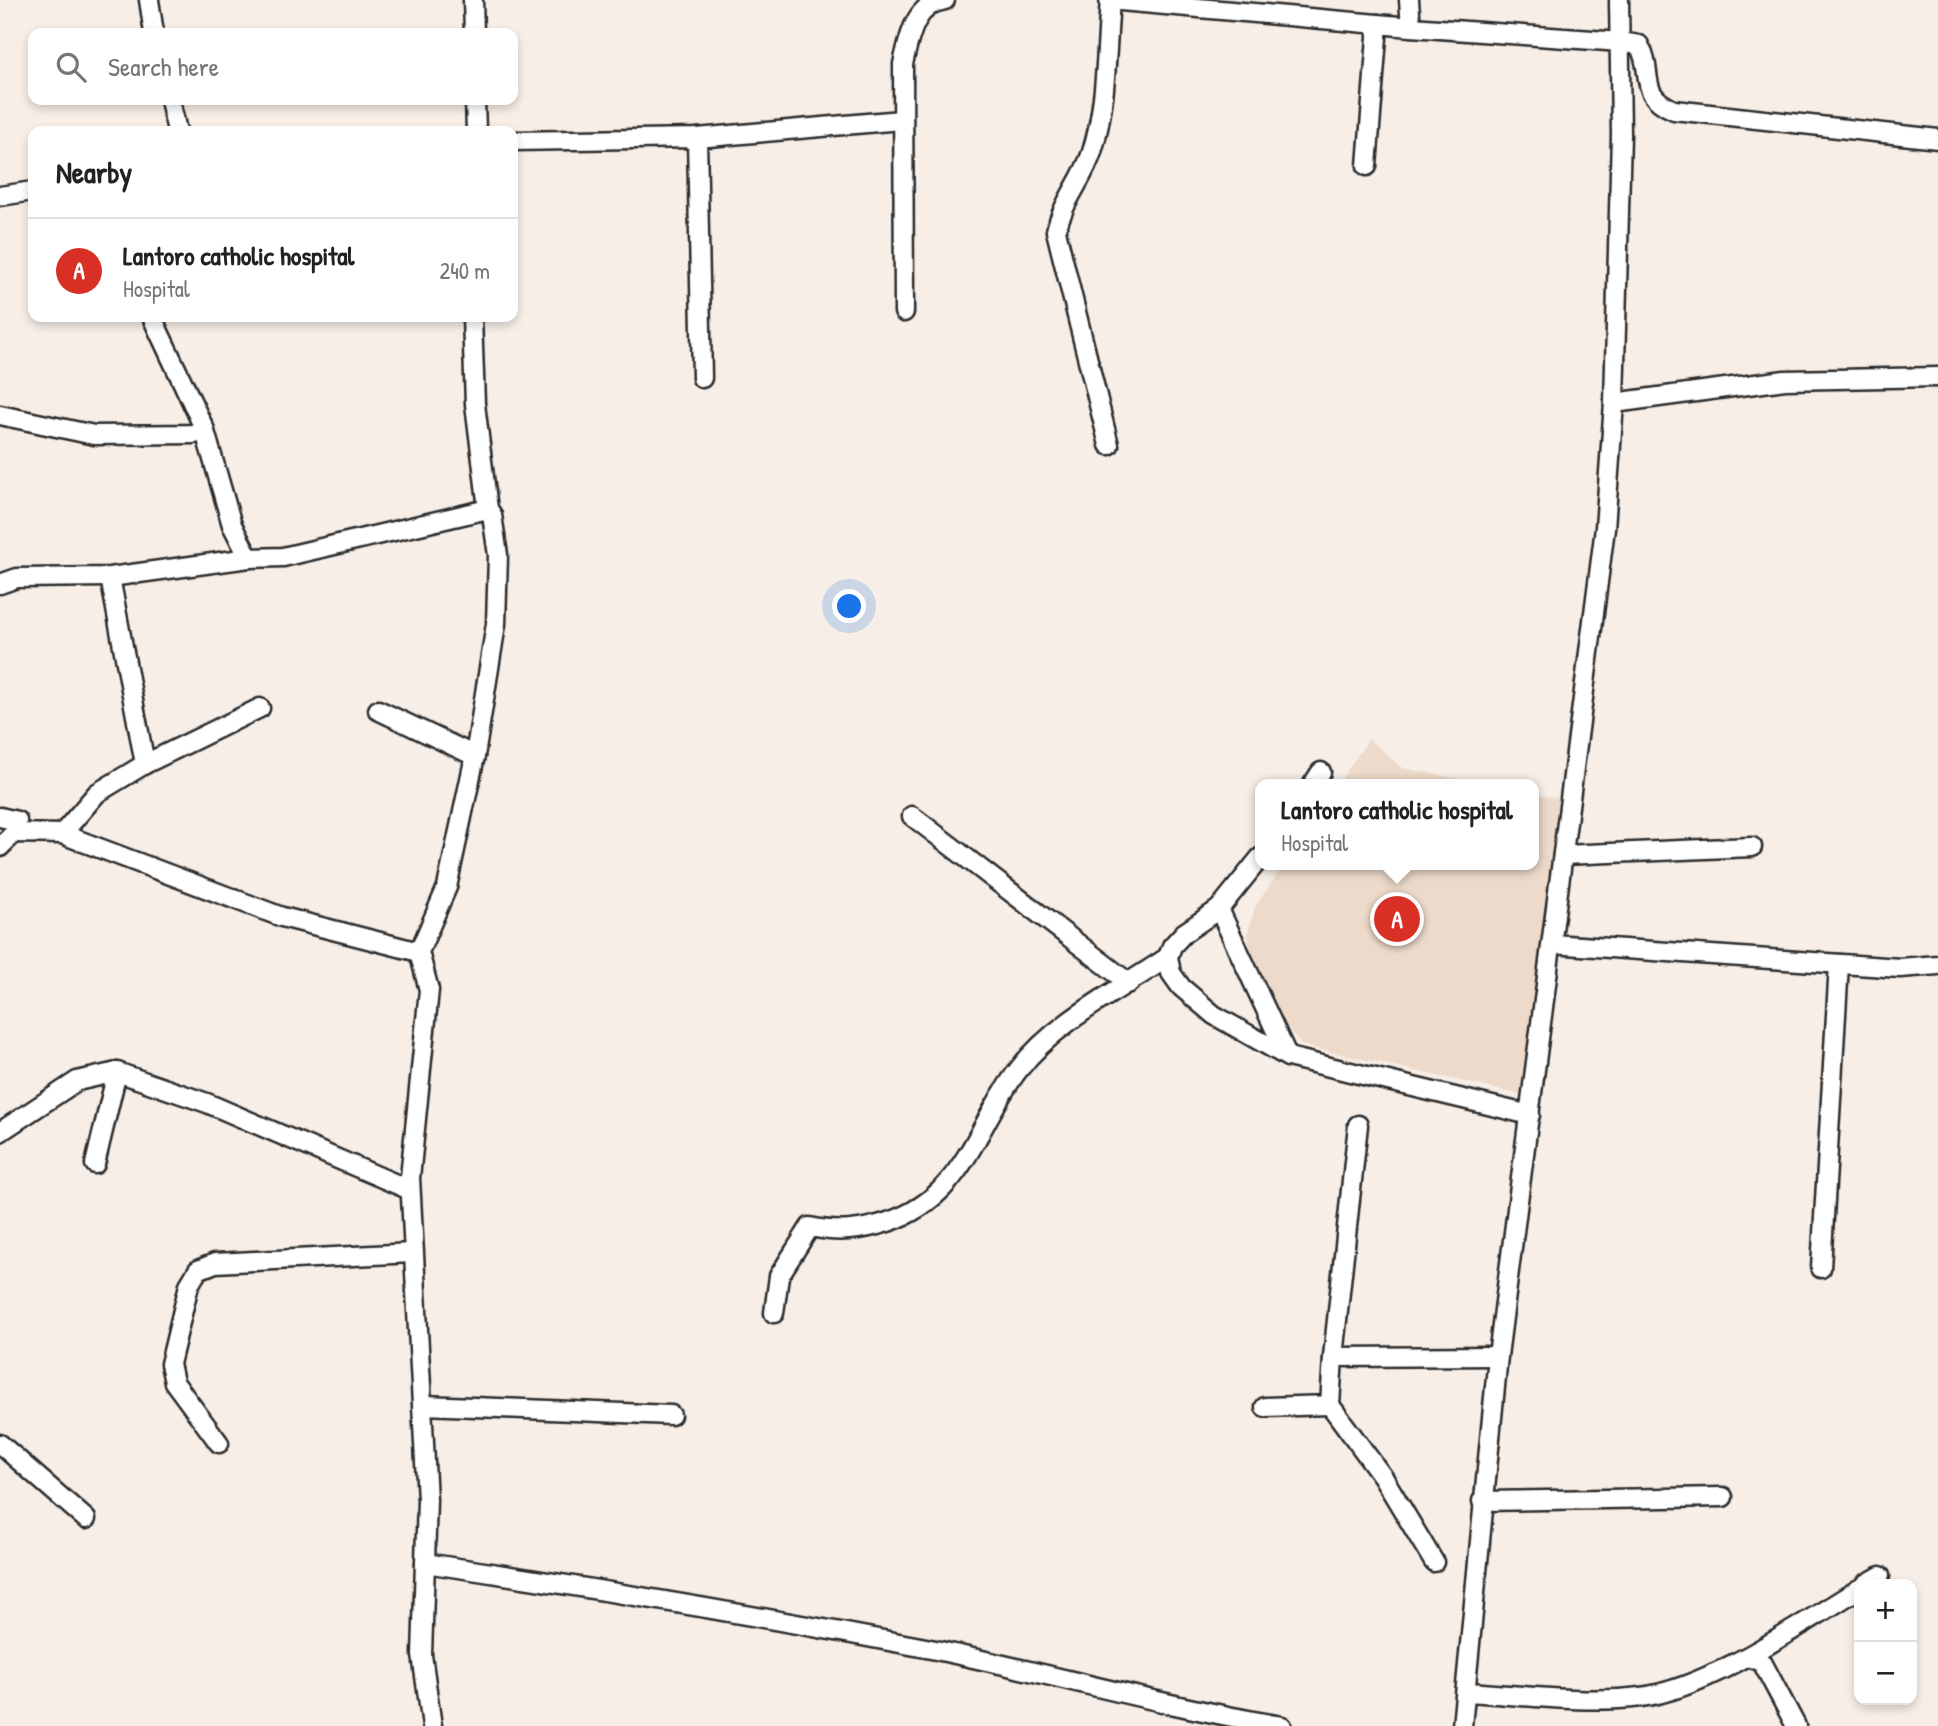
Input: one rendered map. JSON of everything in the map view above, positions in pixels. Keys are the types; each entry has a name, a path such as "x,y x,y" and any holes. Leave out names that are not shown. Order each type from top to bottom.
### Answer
{"street":[{"path":"149,0 153,28"},
{"path":"473,0 474,28"},
{"path":"904,312 901,120 903,64 918,6 945,0"},
{"path":"1109,445 1056,231 1067,198 1091,154 1100,119 1109,0 1411,27 1621,41 1639,45 1646,57 1646,75 1651,91 1658,104 1674,110 1938,139"},
{"path":"1409,0 1411,27"},
{"path":"1462,1726 1498,1356 1605,528 1615,403 1621,41 1619,0"},
{"path":"1367,166 1378,24"},
{"path":"171,105 176,126"},
{"path":"475,105 476,126"},
{"path":"518,141 697,138 901,120"},
{"path":"697,138 702,378"},
{"path":"0,196 28,192"},
{"path":"154,322 204,428 232,525 249,558"},
{"path":"432,1726 422,1656 427,1500 424,1405 412,1253 411,1190 414,1116 429,990 419,952 446,887 475,756 500,590 498,555 492,515 488,509 475,404 472,322"},
{"path":"1615,403 1785,380 1938,377"},
{"path":"0,415 93,435 194,434 204,428"},
{"path":"0,584 17,578 110,577 249,558 283,557 488,509"},
{"path":"110,577 145,764"},
{"path":"62,834 97,793 145,764 260,708"},
{"path":"378,710 475,756"},
{"path":"912,816 1129,983"},
{"path":"0,817 17,821 14,833 0,847"},
{"path":"14,833 62,834 282,917 419,952"},
{"path":"1563,855 1752,848"},
{"path":"1255,865 1219,909 1184,933 1172,946 1168,957 1171,973 1181,986 1214,1015 1287,1058 1530,1115"},
{"path":"1219,909 1287,1058"},
{"path":"1552,944 1900,968 1938,965"},
{"path":"774,1313 779,1276 810,1227 859,1231 909,1215 944,1190 1018,1069 1053,1035 1168,957"},
{"path":"1821,1268 1839,964"},
{"path":"0,1132 77,1081 117,1072 206,1103 411,1190"},
{"path":"95,1164 117,1072"},
{"path":"1358,1125 1330,1405 1383,1477 1434,1562"},
{"path":"219,1443 174,1382 170,1364 189,1286 198,1270 215,1263 412,1253"},
{"path":"1333,1357 1498,1356"},
{"path":"424,1405 671,1415"},
{"path":"1265,1407 1330,1405"},
{"path":"0,1444 86,1519"},
{"path":"1482,1501 1723,1497"},
{"path":"425,1563 662,1598 928,1649 1197,1712 1282,1726"},
{"path":"1466,1692 1642,1697 1668,1692 1748,1657 1854,1592"},
{"path":"1748,1657 1762,1662 1796,1726"}],"shaded area":[{"path":"1369,739 1402,768 1460,779 1341,779"},
{"path":"1539,795 1558,798 1522,1095 1301,1045 1270,1005 1251,959 1248,931 1255,907 1281,870 1539,870"}],"place":[{"name":"Lantoro catholic hospital","path":"1397,919"}]}
